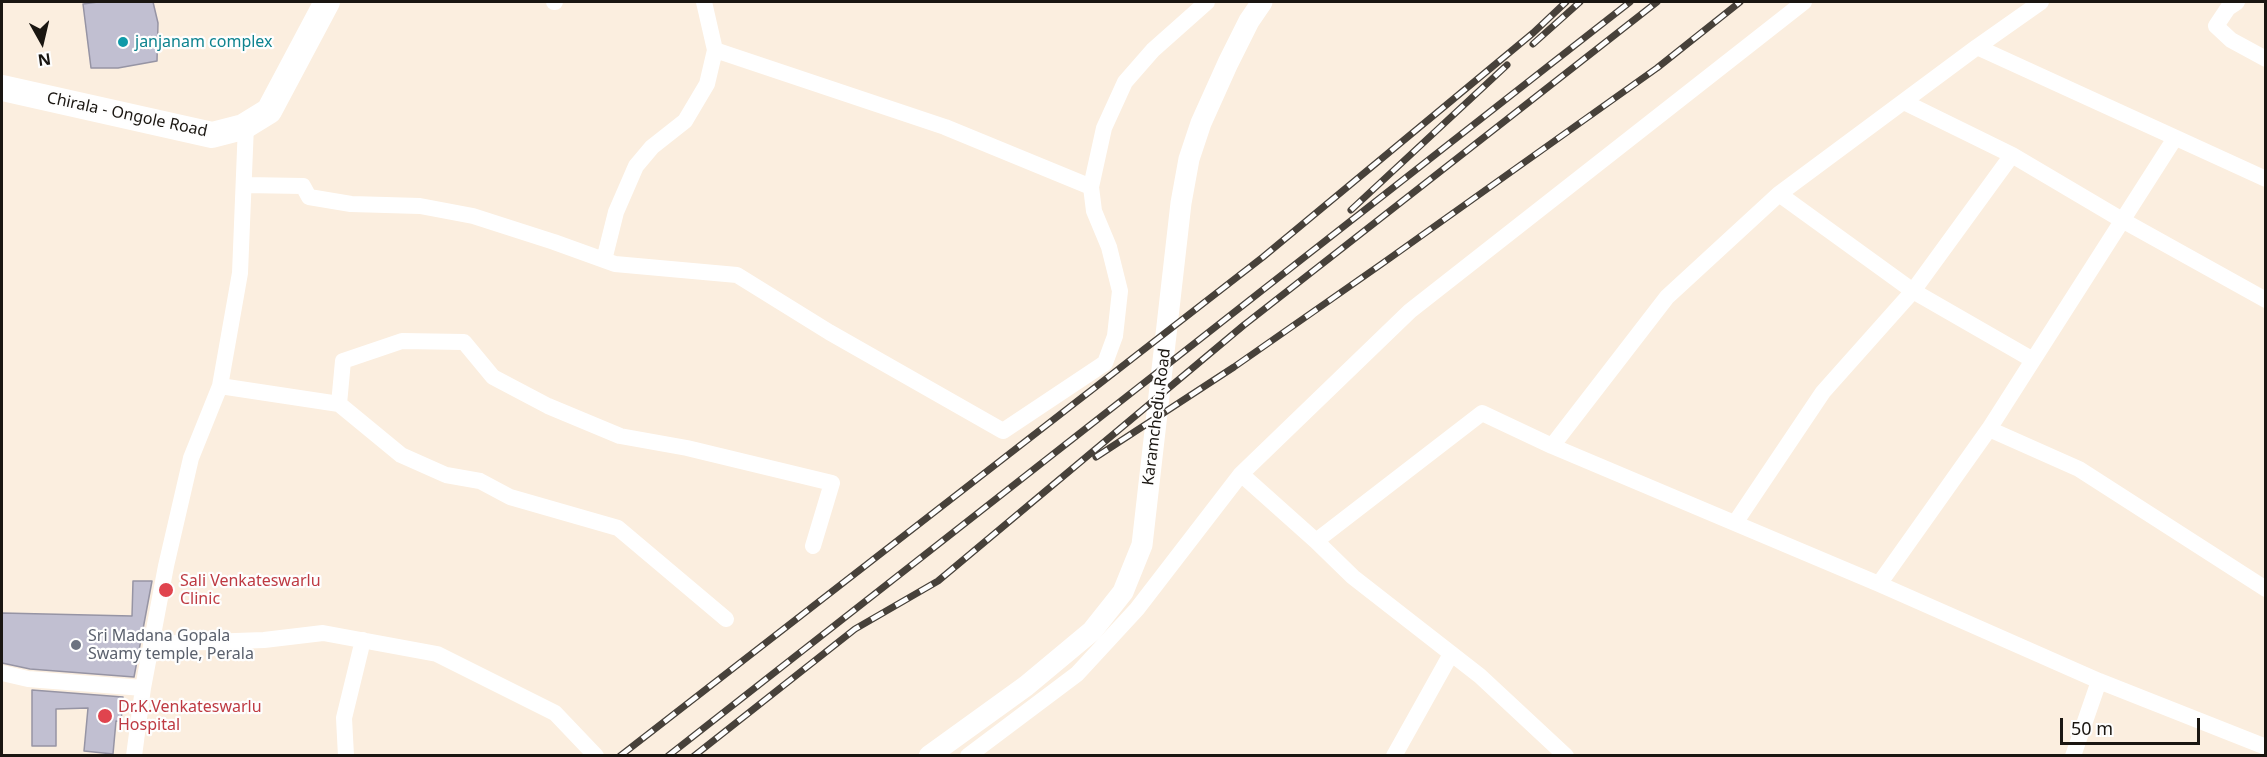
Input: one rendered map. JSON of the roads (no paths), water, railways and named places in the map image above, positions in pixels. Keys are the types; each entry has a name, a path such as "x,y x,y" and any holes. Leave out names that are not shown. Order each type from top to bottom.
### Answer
{"main road":[{"name":"Chirala - Ongole Road","path":"2,88 212,135 246,125 269,111 327,2"}],"street":[{"path":"604,260 616,212 636,166 652,147 685,121 707,84 715,50 705,2"},
{"path":"245,185 303,186 309,197 351,204 420,206 472,216 615,264 737,275 829,332 1003,431 1105,363 1115,336 1120,291 1109,247 1094,211 1091,187 1104,128 1125,81 1153,50 1208,2"},
{"name":"Karamchedu Road","path":"929,756 1035,680 1092,631 1123,592 1142,545 1181,203 1189,159 1201,123 1228,63 1249,21 1262,2"},
{"path":"969,756 1077,674 1137,609 1241,474 1410,311 1804,2"},
{"path":"1552,447 1667,297 1779,194 2041,2"},
{"path":"2237,2 2228,8 2216,26 2231,40 2265,59"},
{"path":"1977,47 2265,179"},
{"path":"715,50 945,128 1091,187"},
{"path":"1904,102 2012,155 2265,300"},
{"path":"134,756 142,688 166,566 191,459 219,386 240,273 246,125"},
{"path":"1879,584 1989,429 2175,138"},
{"path":"1735,523 1823,392 1913,291 2012,155"},
{"path":"1779,194 1913,291 2033,360"},
{"path":"339,404 343,361 402,341 464,342 493,377 548,406 620,436 687,448 832,483 813,546"},
{"path":"219,386 339,404 401,454 446,475 480,481 510,497 618,528 726,619"},
{"path":"1316,541 1482,413 1552,447 1879,584 2099,681 2265,747"},
{"path":"1989,429 2079,469 2265,589"},
{"path":"1241,474 1316,541 1353,578 1480,676 1566,756"},
{"path":"151,644 264,640 323,633 437,654 555,713 596,756"},
{"path":"346,756 345,718 363,640"},
{"path":"1394,756 1451,654"},
{"path":"2,673 28,679 142,688"},
{"path":"2073,756 2099,681"}],"railway":[{"path":"620,756 1263,257 1533,33 1566,2"},
{"path":"1533,44 1580,2"},
{"path":"668,756 1630,2"},
{"path":"694,756 855,629 938,581 1244,325 1657,2"},
{"path":"1096,457 1234,367 1383,263 1657,68 1740,2"},
{"path":"1351,210 1507,65"}],"place":[{"name":"janjanam complex","path":"123,42"},
{"name":"Sali Venkateswarlu Clinic","path":"166,590"},
{"name":"Sri Madana Gopala Swamy temple, Perala","path":"76,645"},
{"name":"Dr.K.Venkateswarlu Hospital","path":"105,716"}]}
